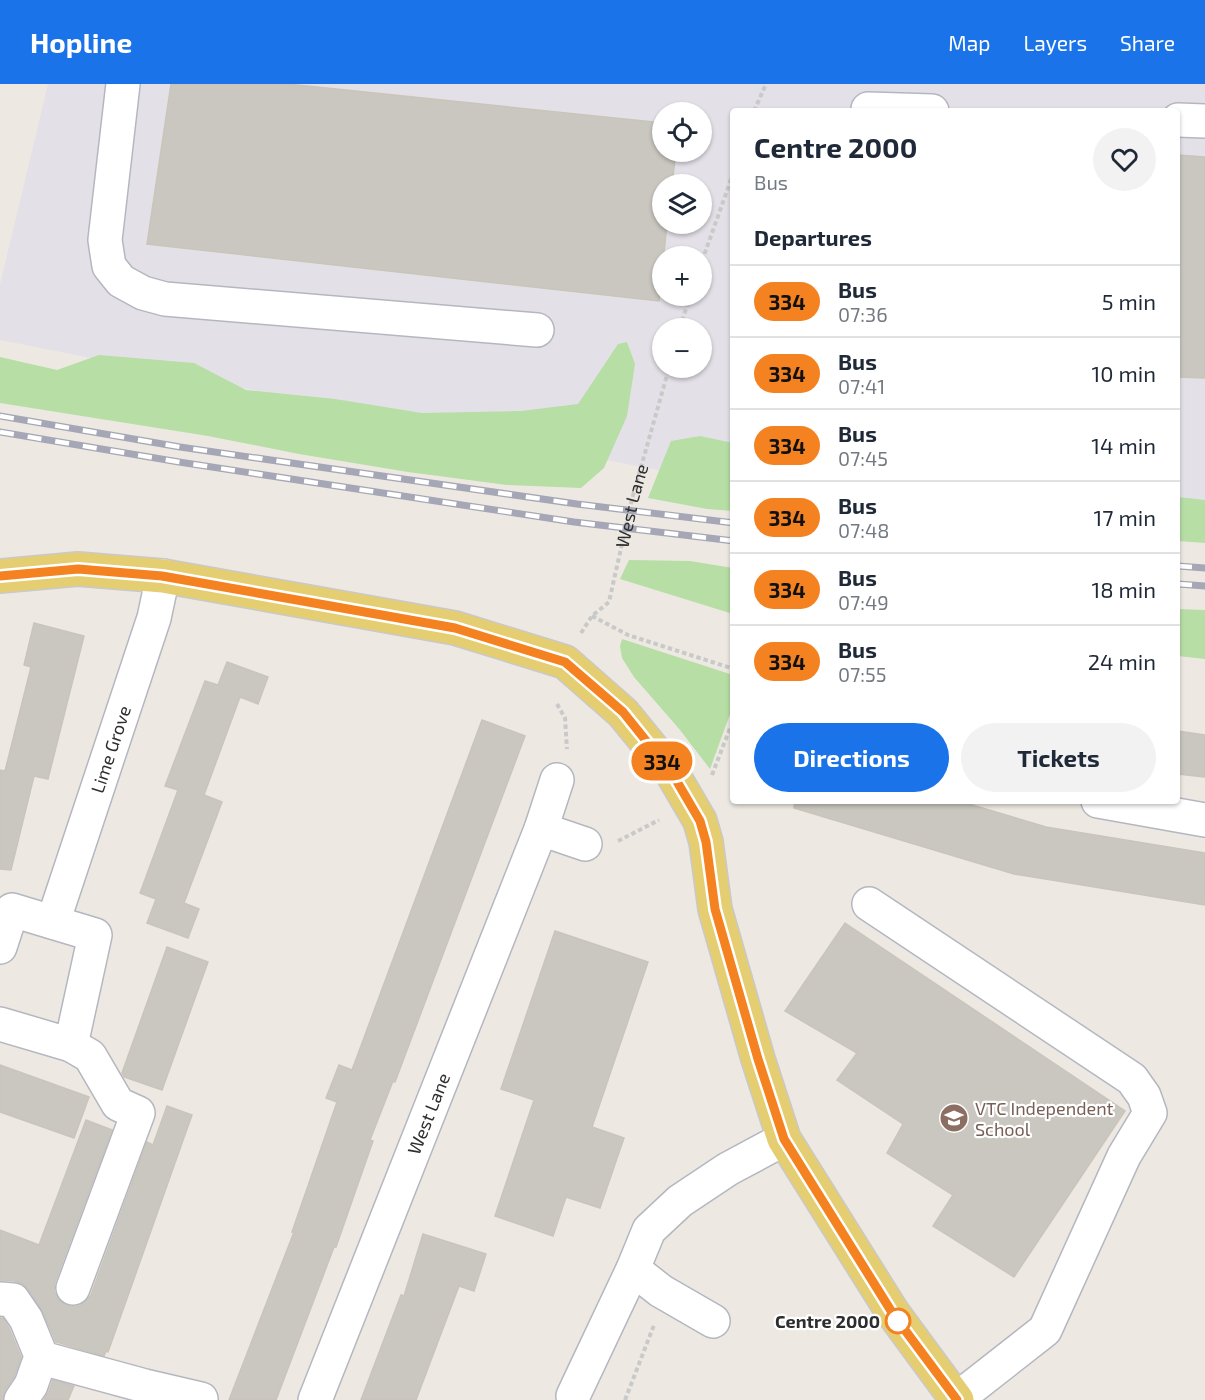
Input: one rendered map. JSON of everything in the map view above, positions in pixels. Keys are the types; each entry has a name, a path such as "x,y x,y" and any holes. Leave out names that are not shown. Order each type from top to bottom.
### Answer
{"main road":[{"path":"0,576 78,569 162,576 455,628 565,662 623,712 672,773 700,821 706,842 715,909 758,1059 784,1139 893,1314 957,1400"}],"street":[{"path":"123,84 105,240 109,266 121,281 142,293 165,299 537,330"},
{"path":"1180,120 1205,121"},
{"name":"Lime Grove","path":"53,922 154,618 162,576"},
{"name":"West Lane","path":"315,1400 541,829 557,780"},
{"path":"1115,804 1205,820"},
{"path":"541,829 585,844"},
{"path":"869,904 1132,1078 1144,1096 1150,1113 1124,1156 1046,1330 957,1400"},
{"path":"0,947 12,910 95,934 71,1045"},
{"path":"0,1024 71,1045 90,1056 118,1104 138,1113 73,1288"},
{"path":"573,1396 649,1230 680,1201 728,1169 784,1139"},
{"path":"633,1269 666,1295 713,1321"},
{"path":"0,1299 13,1300 26,1319 42,1358"},
{"path":"42,1358 201,1399"},
{"path":"21,1400 31,1385 42,1358"}],"path":[{"path":"755,108 766,84"},
{"path":"707,246 730,182"},
{"name":"West Lane","path":"579,635 592,616 609,602 632,499 666,378"},
{"path":"592,616 628,635 730,668"},
{"path":"554,698 565,718 567,748 557,780"},
{"path":"712,777 730,729"},
{"path":"625,1400 666,1295"}],"shaded area":[{"path":"48,84 1205,84 1205,523 1180,521 1180,108 730,108 730,484 0,340 0,284"}],"green space":[{"path":"627,342 635,364 627,416 604,468 581,488 507,485 408,472 208,436 0,403 0,357 57,370 99,355 194,363 246,390 335,399 422,413 521,411 578,404 618,344"},
{"path":"700,436 730,442 730,511 648,498 671,441"},
{"path":"1180,497 1205,500 1205,543 1180,541"},
{"path":"629,560 690,561 730,568 730,613 620,579"},
{"path":"1180,609 1205,610 1205,659 1180,656"},
{"path":"622,639 730,674 730,714 710,769 634,677 622,658 620,646"}],"building":[{"path":"171,84 288,84 652,122 652,162 675,162 673,174 652,174 652,234 666,234 665,246 652,246 652,300 147,244"},
{"path":"1180,155 1205,157 1205,378 1180,377"},
{"path":"34,623 84,636 48,779 34,776 11,870 0,869 0,770 5,771 31,667 24,665"},
{"path":"227,662 268,677 258,704 240,697 204,795 222,802 184,903 199,909 188,938 147,923 156,899 140,893 178,790 165,786 205,681 218,685"},
{"path":"482,720 525,736 395,1082 393,1081 370,1140 373,1141 336,1247 334,1247 276,1400 229,1400 294,1232 292,1232 337,1102 326,1098 339,1065 352,1070"},
{"path":"1180,731 1205,735 1205,777 1180,774"},
{"path":"795,804 969,804 1046,827 1205,853 1205,905 1014,874 794,808"},
{"path":"845,923 1125,1111 1014,1277 933,1226 953,1195 887,1153 903,1124 837,1080 857,1053 785,1011"},
{"path":"555,931 648,962 592,1127 624,1138 600,1208 566,1197 553,1236 495,1216 534,1100 501,1089"},
{"path":"167,947 208,962 162,1090 124,1077 122,1073"},
{"path":"0,1065 89,1097 74,1138 0,1112"},
{"path":"167,1106 192,1115 108,1352 106,1351 104,1356 56,1342 43,1312 28,1289 15,1281 0,1280 0,1230 39,1245 86,1120 112,1130 55,1282 54,1291 58,1299 66,1305 76,1307 84,1303 91,1295 147,1142 153,1145"},
{"path":"423,1234 486,1254 474,1291 459,1286 416,1400 361,1400 401,1295 404,1296"},
{"path":"0,1318 3,1318 9,1328 21,1357 2,1400 0,1400"},
{"path":"53,1380 74,1386 68,1400 44,1400"}],"railway":[{"path":"0,416 180,447 577,504 730,523"},
{"path":"0,432 179,462 574,522 730,541"},
{"path":"1180,566 1205,568"},
{"path":"1180,584 1205,586"}],"bus line":[{"name":"334","path":"0,576 78,569 162,576 455,628 565,662 623,712 672,773 700,821 706,842 715,909 758,1059 784,1139 893,1314 957,1400"}],"place":[{"name":"VTC Independent School","path":"954,1118"},
{"name":"Centre 2000","path":"898,1321"}]}
